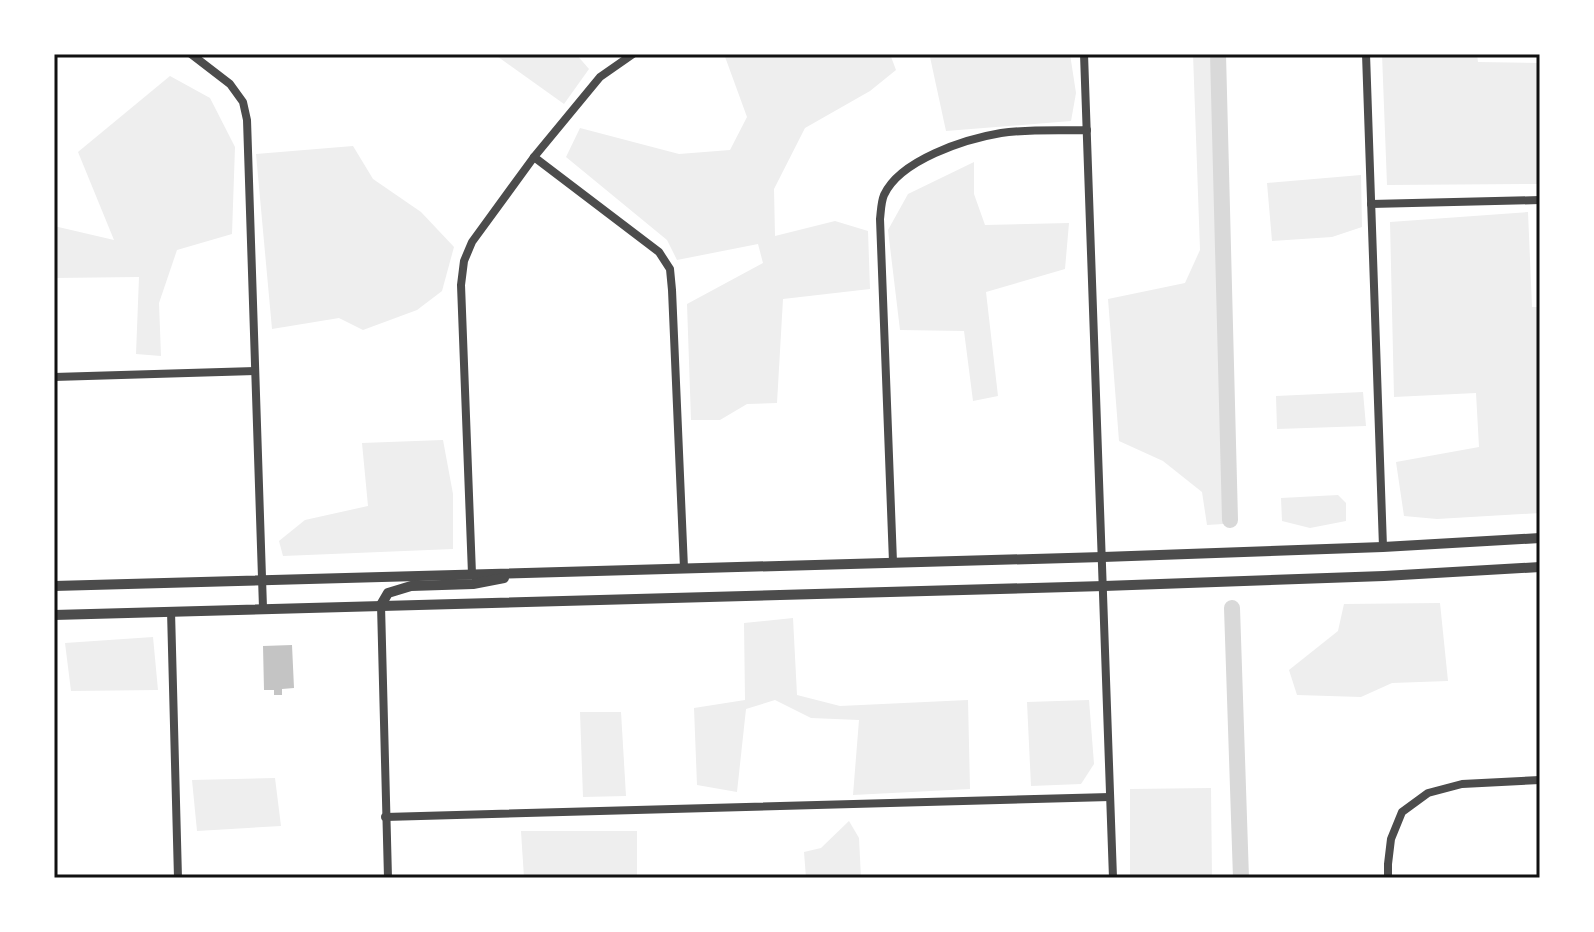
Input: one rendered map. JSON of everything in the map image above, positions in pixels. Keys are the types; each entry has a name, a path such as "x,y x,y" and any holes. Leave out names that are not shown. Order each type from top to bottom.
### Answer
{"street":[{"path":"191,54 230,84 243,102 247,120 263,608"},
{"path":"472,574 461,285 464,261 472,242 534,157 600,77 633,54"},
{"path":"1084,54 1113,878"},
{"path":"1366,54 1383,547"},
{"path":"893,562 880,219 882,198 891,183 907,168 932,154 975,139 1001,133 1087,130"},
{"path":"534,157 659,252 670,269 684,568"},
{"path":"1371,204 1540,200"},
{"path":"54,377 255,371"},
{"path":"54,586 1103,557 1540,538"},
{"path":"54,615 1104,586 1540,567"},
{"path":"388,878 381,605 388,593 411,586 473,584 538,572"},
{"path":"171,611 178,878"},
{"path":"1388,878 1391,839 1402,812 1428,793 1462,784 1540,780"},
{"path":"385,817 1110,797"}],"shaded area":[{"path":"494,54 576,54 589,69 564,104"},
{"path":"724,54 890,54 896,70 870,91 805,128 774,189 775,236 835,221 868,231 870,289 783,299 777,403 747,404 720,420 691,420 687,304 763,263 758,244 677,260 667,240 566,157 580,128 679,154 730,150 747,117"},
{"path":"932,54 1070,54 1076,93 1071,121 946,131 930,57"},
{"path":"1193,54 1212,54 1223,524 1207,525 1202,492 1163,461 1119,441 1108,299 1185,283 1200,250"},
{"path":"1382,54 1477,54 1478,62 1540,63 1540,184 1387,185"},
{"path":"170,76 210,98 235,147 232,234 177,250 159,303 161,356 136,354 139,277 54,278 54,226 114,240 78,152"},
{"path":"353,146 373,179 421,212 454,247 442,291 417,310 363,330 339,318 272,329 256,154"},
{"path":"974,162 974,194 985,225 1069,223 1065,269 986,292 998,396 973,401 964,331 900,330 888,230 908,194"},
{"path":"1361,175 1362,227 1332,237 1272,241 1267,183"},
{"path":"1528,212 1532,307 1540,307 1540,513 1437,519 1404,516 1396,462 1479,447 1476,393 1394,397 1390,222"},
{"path":"1363,392 1366,426 1277,429 1276,396"},
{"path":"443,440 453,494 453,549 283,556 279,541 305,520 368,506 362,443"},
{"path":"1338,495 1346,503 1346,521 1310,528 1282,521 1281,498"},
{"path":"1440,603 1448,681 1392,683 1361,697 1297,695 1289,670 1338,631 1344,604"},
{"path":"793,618 797,695 840,706 968,700 970,789 853,795 859,720 811,718 775,700 746,709 737,792 697,785 694,708 745,700 744,623"},
{"path":"153,637 158,690 71,691 65,643"},
{"path":"1089,700 1094,764 1081,784 1031,786 1027,702"},
{"path":"580,712 621,712 626,796 583,797"},
{"path":"275,778 281,826 197,831 192,780"},
{"path":"1211,788 1212,878 1130,878 1130,789"},
{"path":"849,821 859,838 861,878 806,878 804,852 821,848"},
{"path":"521,831 637,831 637,878 524,878"}],"building":[{"path":"292,645 294,688 282,689 282,695 274,695 274,690 264,690 263,646"}],"waterway":[{"path":"1218,54 1230,520"},
{"path":"1232,608 1241,878"}]}
